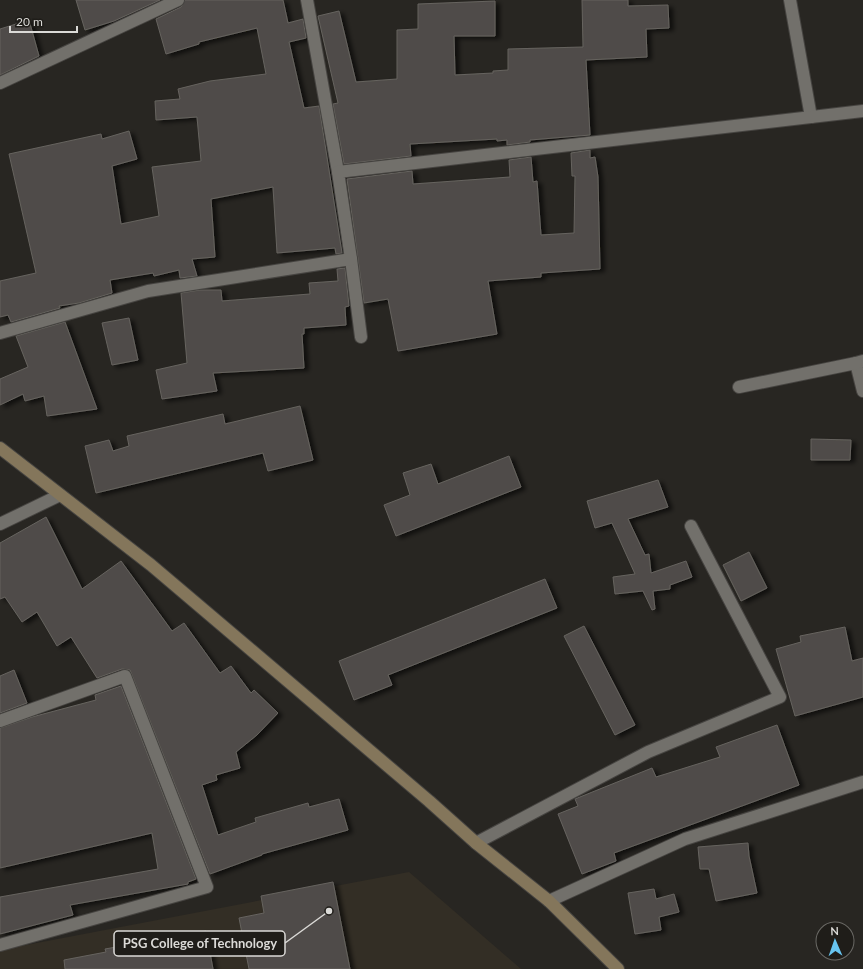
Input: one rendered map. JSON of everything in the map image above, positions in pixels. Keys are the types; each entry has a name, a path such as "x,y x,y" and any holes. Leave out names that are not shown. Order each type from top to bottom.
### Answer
{"street":[{"path":"0,83 178,0"},
{"path":"307,0 338,172 361,337"},
{"path":"790,0 811,117"},
{"path":"338,172 863,111"},
{"path":"0,333 148,291 351,259"},
{"path":"739,387 860,362 863,391"},
{"path":"0,448 151,565 429,801 476,844 548,901 618,969"},
{"path":"0,524 60,495"},
{"path":"476,844 648,752 780,697 691,526"},
{"path":"0,721 125,676 207,887 0,945"},
{"path":"548,901 685,839 863,782"}],"shaded area":[{"path":"409,872 521,969 0,969 0,950"}],"building":[{"path":"76,0 160,0 114,21 85,30"},
{"path":"185,0 283,0 288,23 303,19 306,38 289,42 304,108 319,106 342,253 336,254 335,248 277,253 273,187 211,199 215,257 192,259 197,276 180,278 179,270 154,276 153,273 110,280 112,293 79,303 59,306 60,308 11,322 8,315 0,317 0,281 36,273 9,154 101,134 102,139 129,131 137,159 112,166 121,224 159,216 152,167 201,161 197,117 156,120 155,101 180,99 178,89 210,81 266,74 257,28 199,42 199,44 166,54 156,19 181,7"},
{"path":"582,0 628,0 628,6 668,5 669,28 646,29 647,57 586,60 590,135 530,140 530,142 507,145 507,140 497,141 497,139 410,144 411,156 344,164 333,104 338,103 318,16 339,11 356,82 397,79 397,30 418,29 418,4 495,1 495,36 454,36 455,75 493,73 493,71 508,70 508,49 583,47"},
{"path":"29,20 39,56 0,75 0,29"},
{"path":"590,150 590,158 595,157 598,177 600,269 541,273 541,277 488,281 497,334 398,351 388,299 364,303 347,179 412,171 413,184 510,177 509,160 531,157 533,182 537,181 541,235 574,233 575,176 572,176 571,153"},
{"path":"345,268 349,306 345,307 346,325 304,328 304,334 302,334 304,368 213,373 217,391 162,399 156,370 187,363 181,293 200,290 221,290 222,301 310,294 309,283 338,281 337,269"},
{"path":"129,318 138,360 112,365 102,323"},
{"path":"65,322 97,409 47,416 44,396 25,401 23,394 0,405 0,379 28,367 16,336"},
{"path":"300,406 313,460 268,471 263,453 96,493 85,446 109,440 113,451 129,446 127,436 223,414 225,424"},
{"path":"811,439 851,440 850,460 811,460"},
{"path":"509,456 521,487 396,536 384,505 410,495 403,473 431,464 438,484"},
{"path":"658,480 668,507 628,519 645,555 649,554 651,573 686,561 692,577 670,585 670,589 653,591 655,609 652,610 643,591 615,594 613,577 635,574 612,523 595,528 587,501"},
{"path":"46,517 82,589 121,561 172,631 184,623 220,673 231,666 251,693 254,690 278,713 257,735 236,752 240,768 216,775 217,780 202,785 218,835 256,822 255,818 308,803 309,807 339,799 348,830 262,854 210,874 130,670 122,669 97,678 71,637 57,646 37,612 22,622 5,597 0,599 0,543"},
{"path":"749,552 767,588 741,601 723,565"},
{"path":"545,579 557,608 388,675 392,685 354,700 339,661"},
{"path":"584,626 635,725 615,735 564,636"},
{"path":"845,627 852,661 863,658 863,697 795,716 776,649 801,642 800,636"},
{"path":"14,670 27,703 0,713 0,676"},
{"path":"121,686 196,879 188,882 188,884 70,905 73,915 0,934 0,897 158,869 152,833 0,868 0,728 32,717 96,700 95,695"},
{"path":"777,725 799,785 614,853 616,861 582,874 558,814 578,806 575,799 652,768 656,777 720,757 716,747"},
{"path":"748,843 749,856 757,893 716,901 709,869 700,869 698,847"},
{"path":"333,882 350,969 249,969 239,918 264,913 261,896"},
{"path":"654,889 656,899 674,894 679,912 659,917 661,930 635,934 628,893"},
{"path":"206,931 213,969 65,969 64,960 106,952 105,949"}],"place":[{"name":"PSG College of Technology","path":"329,911"}]}
